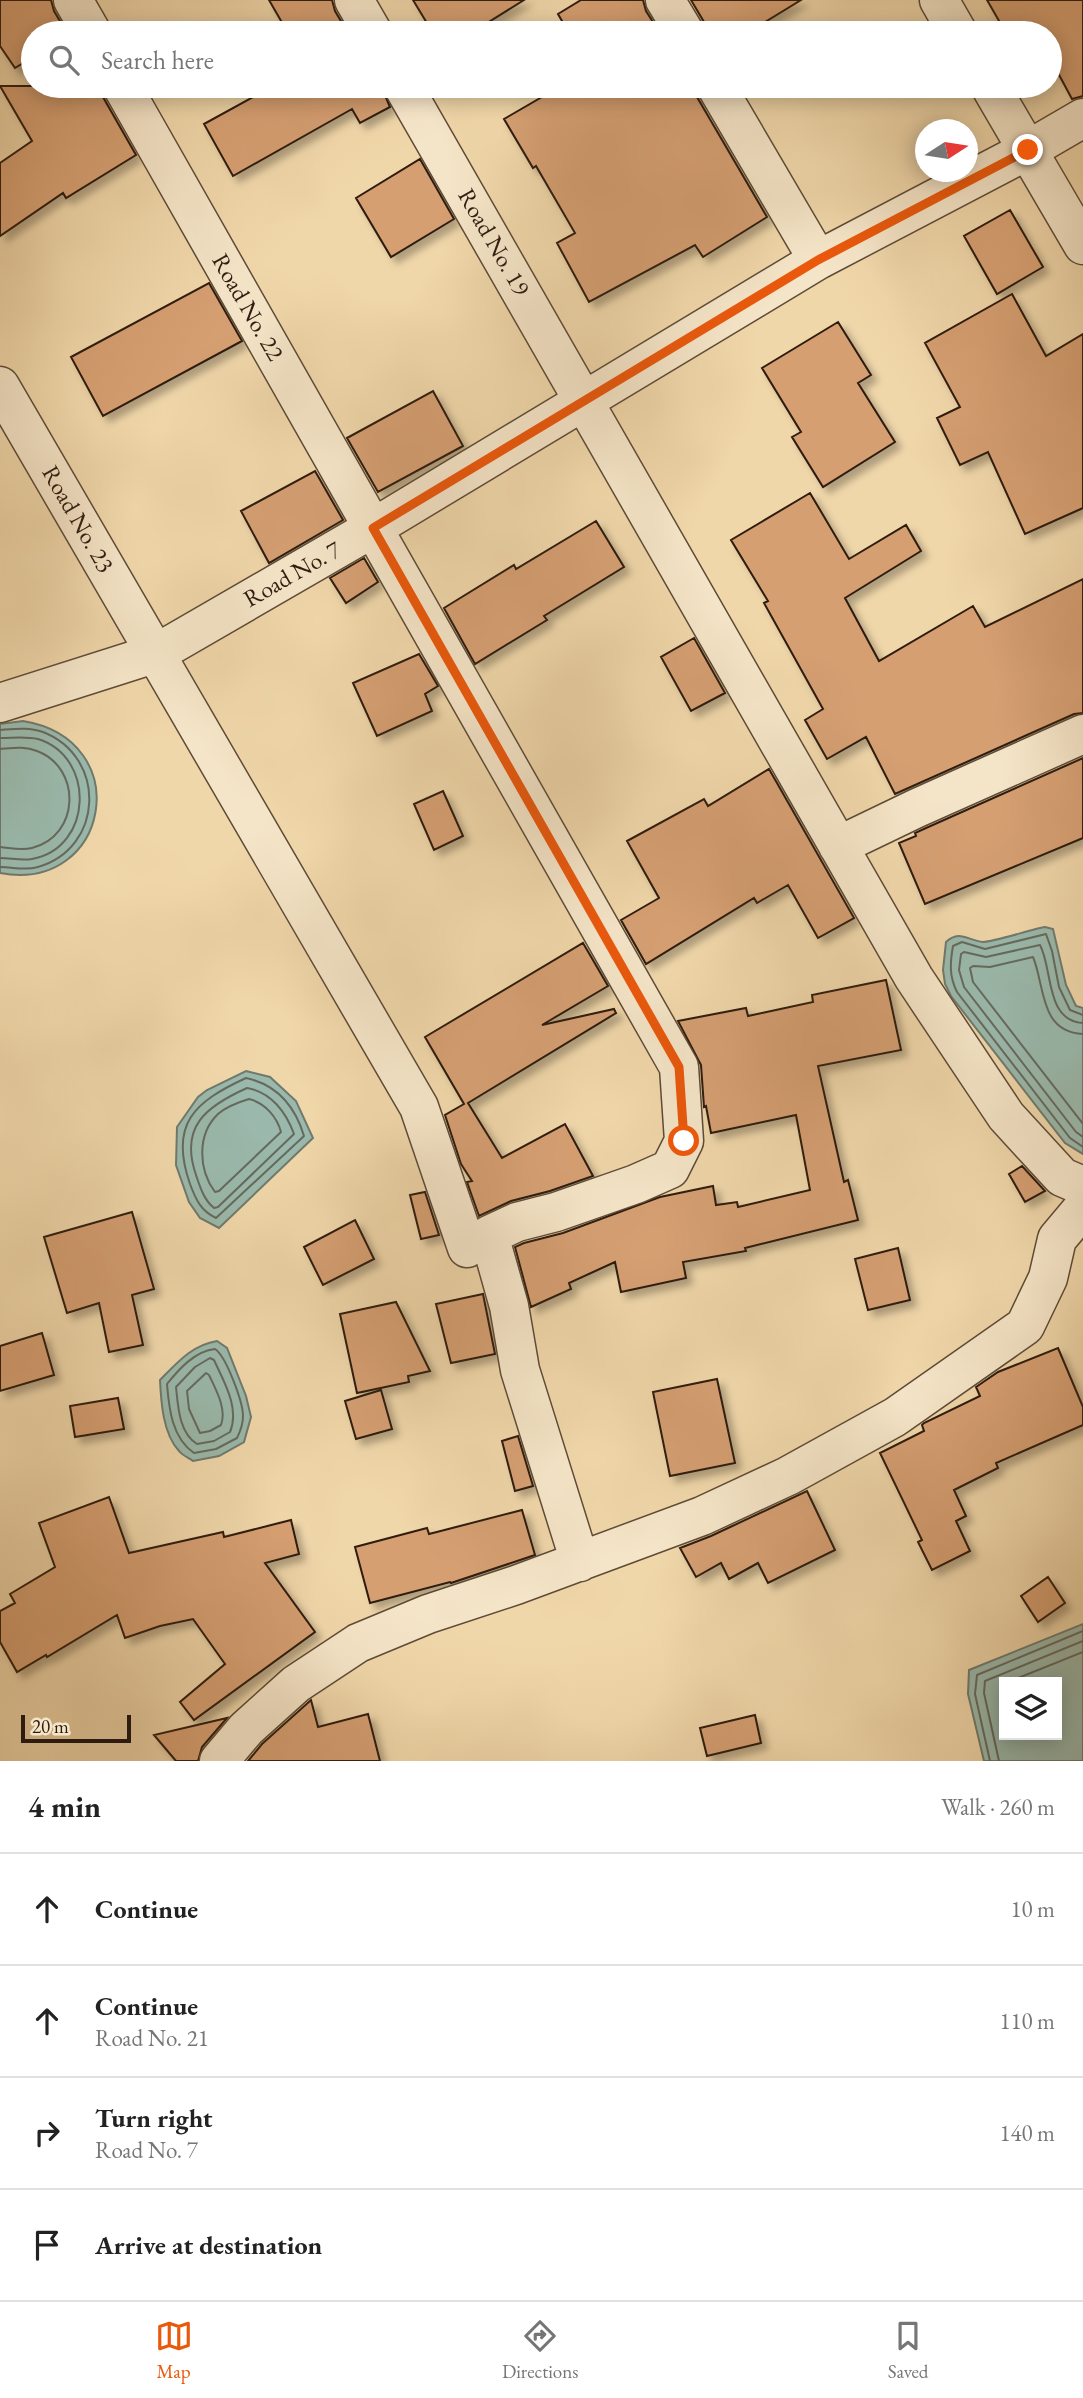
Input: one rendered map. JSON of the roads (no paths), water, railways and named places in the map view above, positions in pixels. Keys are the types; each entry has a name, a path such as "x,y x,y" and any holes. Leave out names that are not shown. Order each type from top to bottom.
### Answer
{"street":[{"path":"74,0 85,21"},
{"path":"354,0 366,21"},
{"path":"665,0 678,21"},
{"path":"939,0 951,21"},
{"name":"Road No. 22","path":"129,98 679,1067 684,1141 670,1169 556,1212 517,1222 489,1235"},
{"name":"Road No. 19","path":"410,98 914,978 1006,1116 1062,1177 1083,1186"},
{"path":"723,98 818,260"},
{"path":"997,98 1083,245"},
{"name":"Road No. 7","path":"0,704 32,691 157,653 373,528 818,260 1028,150 1083,118"},
{"name":"Road No. 23","path":"0,386 419,1107 467,1248 489,1235"},
{"path":"838,846 1083,734"},
{"path":"219,1761 246,1729 296,1684 358,1643 428,1614 580,1562 702,1516 788,1476 895,1416 1025,1326 1048,1278 1057,1239 1083,1208"},
{"path":"489,1235 509,1306 520,1370 580,1562"}],"water":[{"path":"23,721 60,734 83,756 95,783 96,812 86,839 66,861 37,873 0,873 0,724"},
{"path":"1045,927 1053,929 1066,985 1076,1006 1083,1008 1083,1154 1065,1143 951,996 945,984 943,970 946,942 951,938 960,936 983,942"},
{"path":"246,1071 270,1077 296,1101 313,1138 219,1228 200,1218 189,1202 176,1165 177,1127 198,1097"},
{"path":"217,1341 227,1348 246,1396 251,1417 244,1442 219,1456 193,1461 180,1452 169,1436 162,1408 160,1380 192,1351"},
{"path":"1083,1624 1083,1761 984,1761 968,1694 969,1670"}]}
